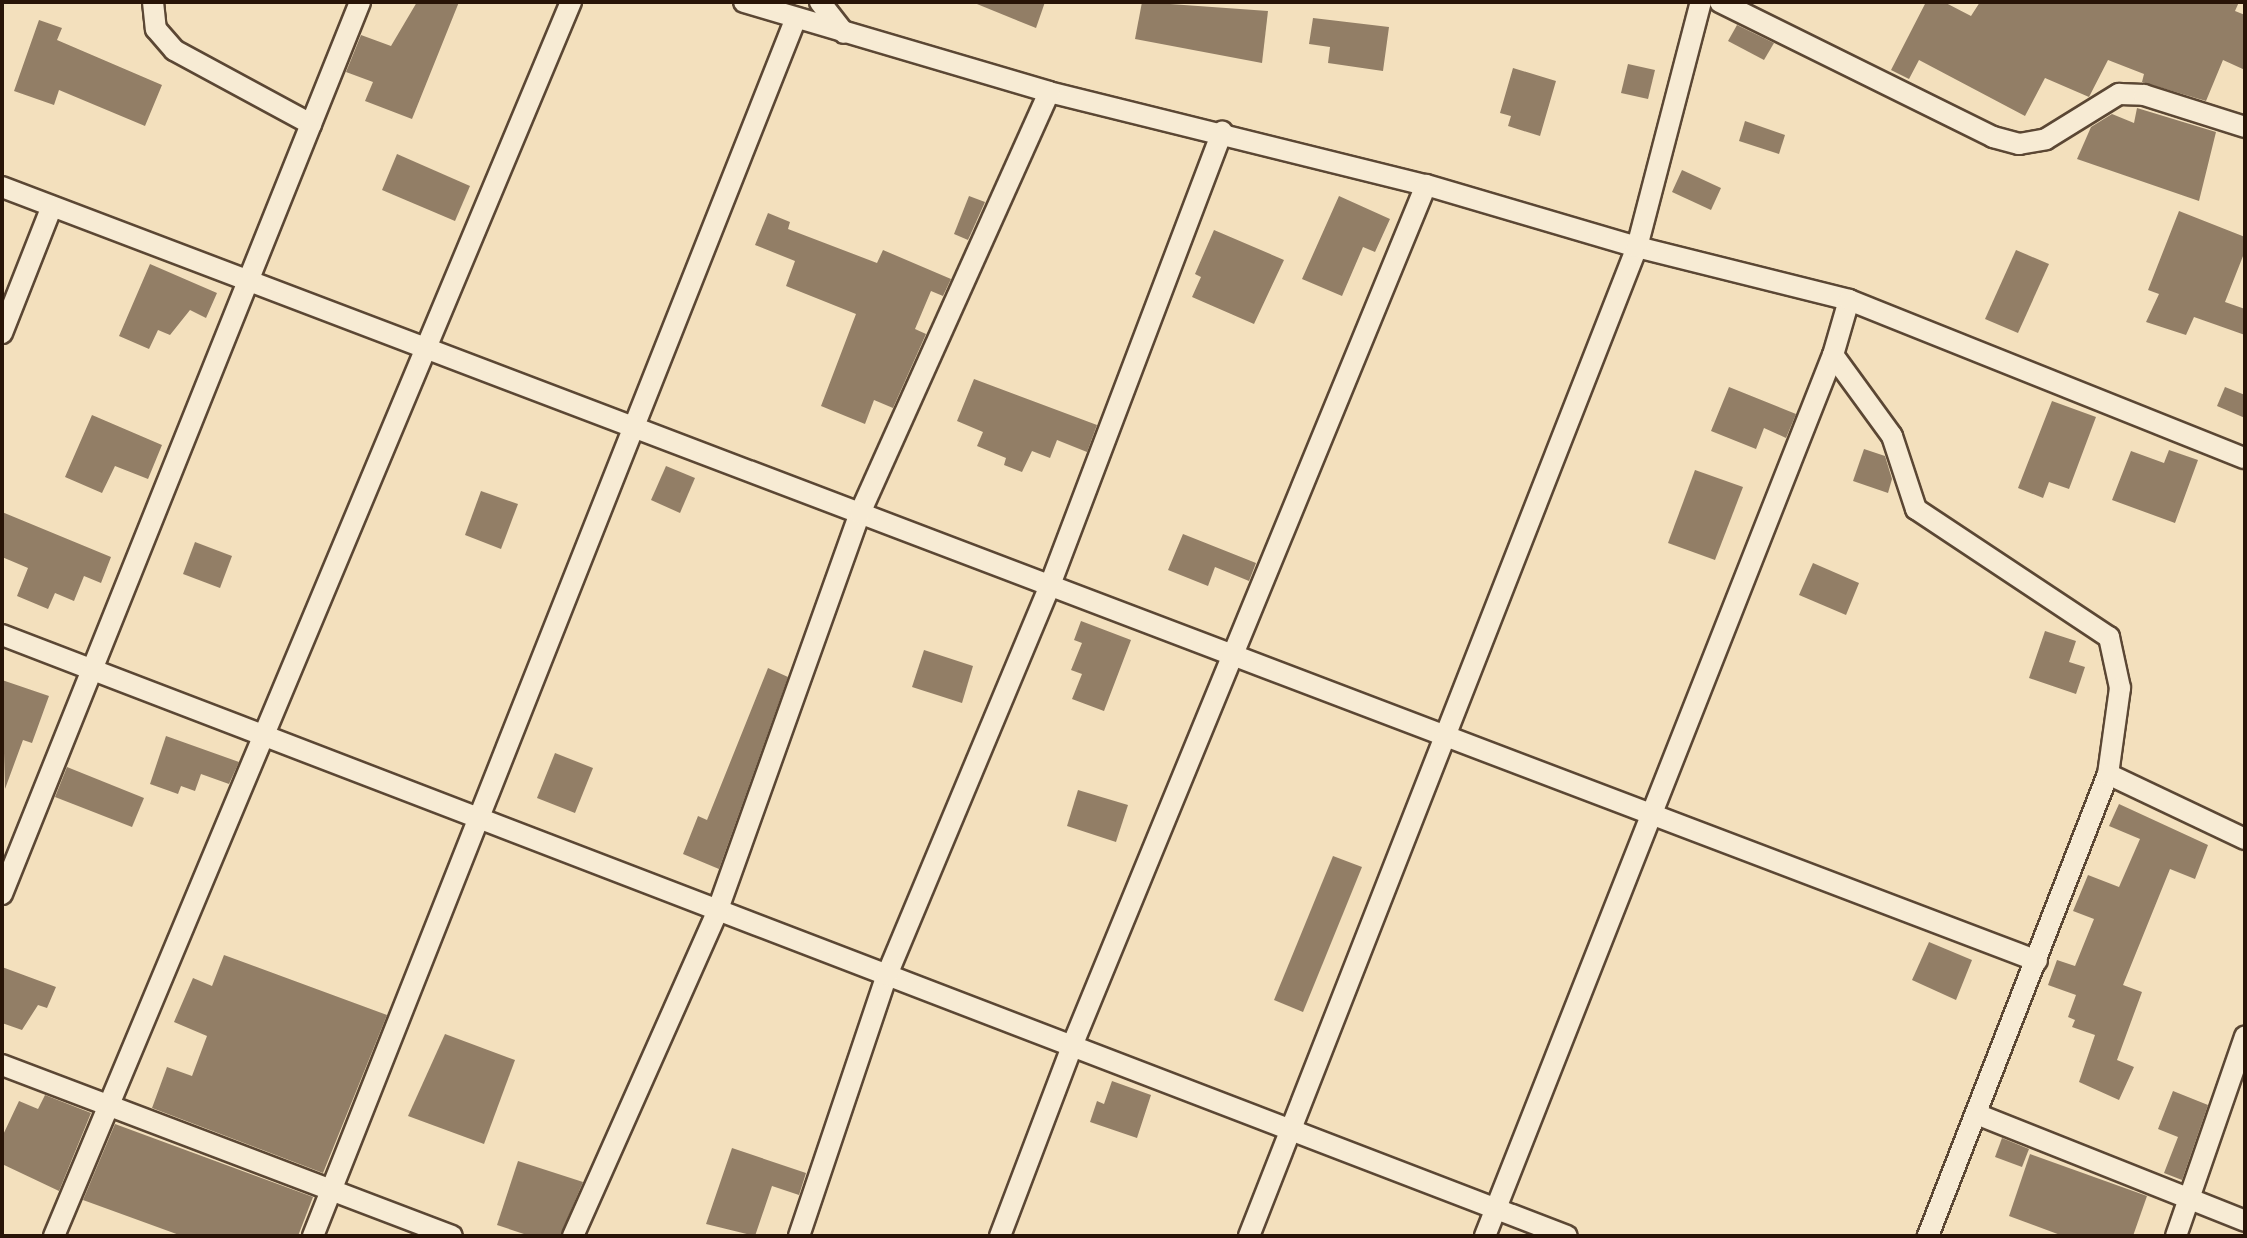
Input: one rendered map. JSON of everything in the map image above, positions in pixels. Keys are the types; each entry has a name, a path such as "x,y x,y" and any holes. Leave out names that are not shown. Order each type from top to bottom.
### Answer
{"street":[{"path":"153,2 156,29 174,50 311,124"},
{"path":"2,894 360,2"},
{"path":"54,1236 571,2"},
{"path":"744,2 1049,92 1222,132 1426,185 1637,247 1849,300 2245,458"},
{"path":"820,2 844,33"},
{"path":"1249,1236 1637,247 1701,2"},
{"path":"1720,2 1993,137 2019,144 2046,139 2119,94 2144,95 2245,127"},
{"path":"313,1236 796,18"},
{"path":"573,1236 717,912 860,513 1049,92"},
{"path":"799,1236 887,975 1050,585 1222,132"},
{"path":"1000,1236 1072,1046 1426,185"},
{"path":"2,187 2037,961"},
{"path":"2,333 52,206"},
{"path":"1485,1236 1833,355 1849,300"},
{"path":"1833,355 1892,436 1916,509 2109,637 2120,688 2108,774 1979,1115 1928,1236"},
{"path":"2,635 1567,1236"},
{"path":"2108,774 2245,839"},
{"path":"2176,1236 2245,1037"},
{"path":"2,1065 452,1236"},
{"path":"1979,1115 2245,1221"}],"building":[{"path":"417,2 459,2 412,119 365,101 373,82 346,72 361,35 391,46"},
{"path":"972,2 1045,2 1036,28"},
{"path":"1142,2 1268,11 1262,63 1135,39"},
{"path":"1926,2 1944,2 1971,16 1980,2 2239,2 2235,11 2245,15 2245,70 2223,60 2206,101 2142,82 2144,74 2108,60 2089,97 2045,78 2025,116 1919,60 1909,79 1891,70"},
{"path":"1313,18 1389,27 1383,71 1328,63 1330,47 1309,44"},
{"path":"39,20 62,28 57,40 162,85 145,126 59,90 54,105 14,91"},
{"path":"1737,25 1774,43 1764,60 1728,41"},
{"path":"1628,64 1655,70 1648,99 1621,93"},
{"path":"1513,68 1556,81 1540,136 1508,126 1511,116 1500,113"},
{"path":"2137,108 2216,132 2199,201 2077,159 2091,127 2112,114 2134,123"},
{"path":"1745,121 1785,135 1779,154 1739,141"},
{"path":"397,154 470,186 455,221 382,190"},
{"path":"1682,170 1721,188 1711,210 1672,192"},
{"path":"969,196 985,202 968,240 954,234"},
{"path":"1339,196 1390,219 1375,252 1363,247 1342,296 1302,279"},
{"path":"2179,211 2245,237 2245,251 2225,302 2245,309 2245,335 2194,317 2186,335 2146,322 2159,294 2148,290"},
{"path":"768,213 790,222 788,229 877,263 883,250 951,279 943,296 931,291 915,329 926,334 893,408 874,400 865,424 821,406 856,314 786,286 795,261 755,245"},
{"path":"1214,230 1284,260 1254,324 1192,297 1201,277 1195,274"},
{"path":"2016,250 2049,264 2018,333 1985,319"},
{"path":"150,264 217,293 206,318 190,310 170,335 158,330 149,349 119,336"},
{"path":"974,379 1097,425 1087,452 1057,440 1050,458 1032,451 1022,472 1004,465 1006,458 977,446 983,432 957,421"},
{"path":"1729,387 1796,414 1786,438 1764,428 1756,449 1711,431"},
{"path":"2225,387 2245,395 2245,418 2217,406"},
{"path":"2052,401 2096,417 2069,489 2049,482 2043,498 2018,488"},
{"path":"92,415 162,445 148,479 115,466 102,493 65,477"},
{"path":"1864,449 1885,456 1892,479 1888,493 1853,481"},
{"path":"2169,450 2198,460 2175,523 2112,500 2131,451 2164,463"},
{"path":"666,466 695,478 680,513 651,500"},
{"path":"1695,470 1743,487 1715,560 1668,543"},
{"path":"481,491 518,504 501,549 465,535"},
{"path":"2,512 111,557 101,583 84,576 74,601 55,593 48,609 17,596 28,568 2,557"},
{"path":"1183,534 1256,563 1249,581 1215,567 1208,586 1168,570"},
{"path":"195,542 232,556 220,588 183,574"},
{"path":"1813,563 1859,583 1846,615 1799,595"},
{"path":"1081,621 1131,640 1104,711 1072,699 1082,674 1071,670 1082,643 1074,640"},
{"path":"2045,631 2076,641 2069,662 2085,667 2076,694 2029,678"},
{"path":"924,650 973,666 962,703 912,687"},
{"path":"768,668 788,677 719,869 683,854 698,816 707,820"},
{"path":"2,680 49,696 32,743 23,740 5,789"},
{"path":"166,736 239,762 229,784 201,774 195,791 181,786 178,794 150,784"},
{"path":"555,753 593,768 575,813 537,798"},
{"path":"67,767 144,798 132,827 55,797"},
{"path":"1078,790 1128,805 1116,842 1067,826"},
{"path":"2119,804 2208,845 2195,879 2170,869 2123,985 2142,992 2117,1060 2134,1067 2119,1100 2079,1082 2095,1035 2072,1027 2075,1020 2068,1017 2076,995 2048,985 2057,960 2075,966 2094,919 2073,911 2088,875 2119,887 2140,839 2109,826"},
{"path":"1333,856 1362,867 1303,1012 1274,1000"},
{"path":"1929,942 1972,960 1956,1000 1912,980"},
{"path":"224,955 387,1015 323,1173 152,1108 167,1067 192,1076 207,1036 174,1022 193,978 212,986"},
{"path":"2,967 56,987 47,1008 38,1005 22,1030 2,1023"},
{"path":"445,1034 515,1060 484,1144 408,1116"},
{"path":"1112,1081 1151,1095 1137,1138 1090,1122 1097,1101 1104,1104"},
{"path":"2173,1091 2208,1105 2182,1180 2164,1173 2178,1137 2158,1129"},
{"path":"45,1095 91,1113 59,1191 2,1164 2,1137 19,1101 38,1109"},
{"path":"115,1124 313,1197 298,1236 182,1236 83,1200"},
{"path":"2002,1138 2029,1149 2022,1167 1995,1157"},
{"path":"732,1148 806,1173 799,1195 772,1186 755,1236 706,1224"},
{"path":"2030,1154 2147,1196 2133,1236 2063,1236 2009,1216"},
{"path":"518,1161 583,1182 560,1236 530,1236 497,1225"}]}
